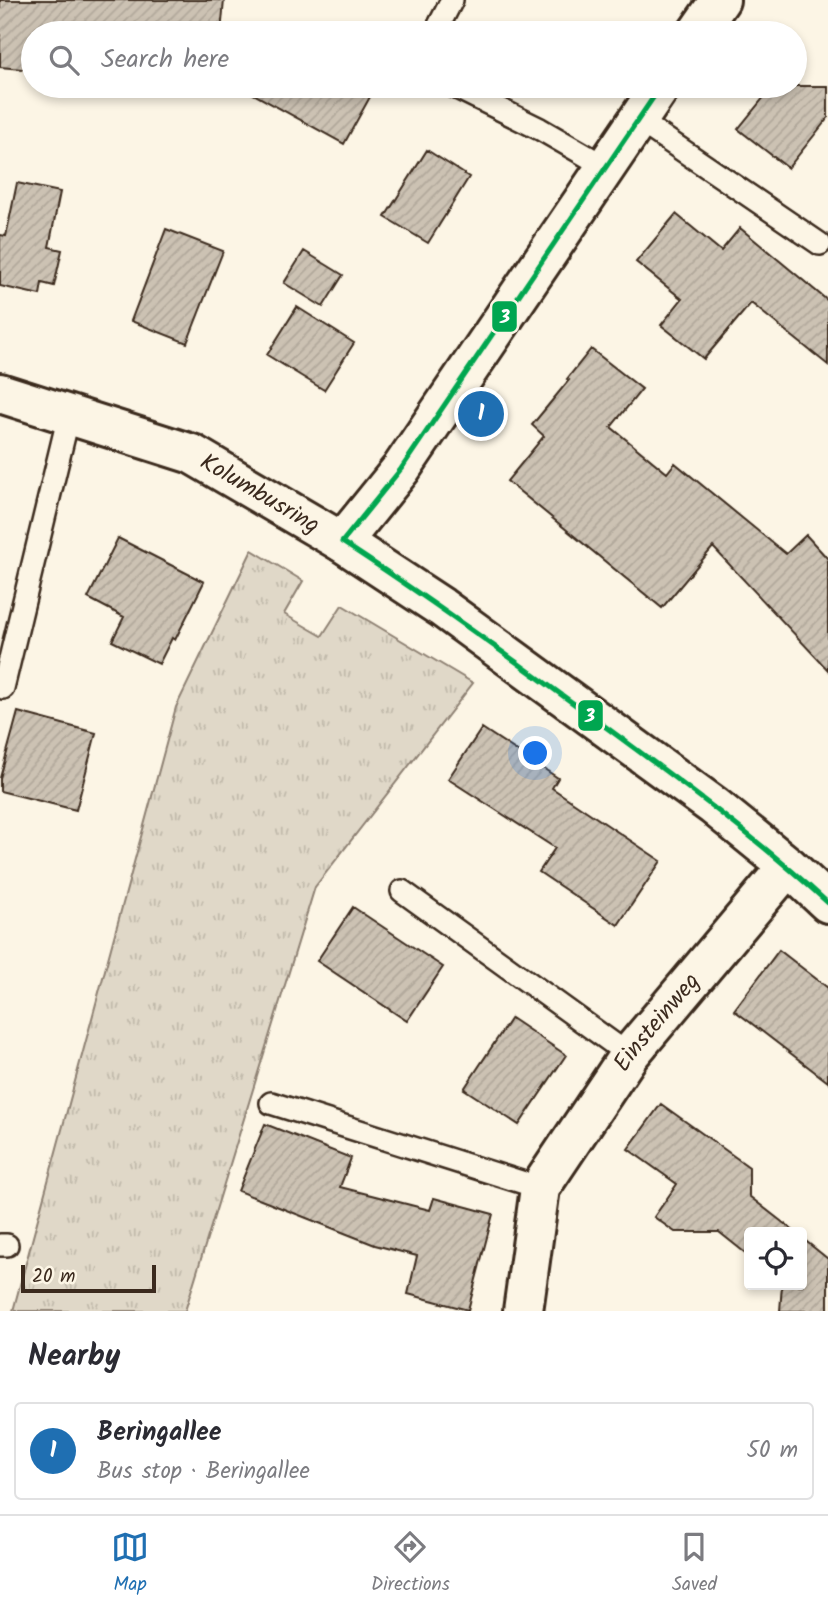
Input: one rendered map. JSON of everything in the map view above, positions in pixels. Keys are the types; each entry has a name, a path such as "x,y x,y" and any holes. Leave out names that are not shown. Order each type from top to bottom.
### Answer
{"street":[{"path":"705,21 720,0"},
{"path":"342,542 401,469 653,98"},
{"name":"Kolumbusring","path":"0,393 192,454 342,542 441,607 714,806 788,866 828,903"},
{"name":"Einsteinweg","path":"523,1311 540,1188 629,1055 788,866"}],"lane":[{"path":"441,21 452,0"},
{"path":"477,98 540,129 606,167"},
{"path":"638,120 820,244"},
{"path":"3,688 69,415"},
{"path":"402,891 629,1055"},
{"path":"271,1103 540,1188"}],"green space":[{"path":"252,550 303,581 284,614 322,636 342,605 473,683 315,887 185,1311 13,1311 176,707"}],"building":[{"path":"0,0 224,0 222,21 21,21 21,69 0,67"},
{"path":"807,86 828,86 828,118 788,168 738,129 763,98 807,98"},
{"path":"261,98 369,98 344,144"},
{"path":"427,150 469,177 428,243 385,217"},
{"path":"17,183 60,192 49,247 62,250 54,286 42,283 40,295 0,286 0,235 6,236"},
{"path":"676,214 721,251 740,228 828,301 828,365 751,303 704,359 661,325 682,299 636,262"},
{"path":"166,229 223,251 187,343 131,321"},
{"path":"304,251 343,275 323,307 284,283"},
{"path":"297,307 354,343 324,390 267,355"},
{"path":"591,349 642,389 611,427 667,473 675,463 786,554 806,535 828,559 828,670 713,547 662,608 507,481 544,436 532,425"},
{"path":"118,538 204,582 175,640 172,638 159,664 112,641 124,617 88,598"},
{"path":"18,712 96,733 76,810 0,791 0,778"},
{"path":"482,728 558,778 552,788 661,861 618,925 539,872 555,848 448,779"},
{"path":"353,907 443,967 407,1021 317,961"},
{"path":"779,950 828,988 828,1082 734,1010"},
{"path":"511,1018 566,1055 519,1125 464,1089"},
{"path":"661,1104 749,1167 749,1196 789,1227 744,1227 744,1252 719,1232 675,1232 654,1217 677,1184 628,1149"},
{"path":"265,1124 351,1158 340,1187 430,1210 434,1198 493,1214 468,1310 408,1294 417,1256 375,1245 238,1191"},
{"path":"807,1242 828,1259 828,1311 780,1311 782,1290 807,1290"}],"transit line":[{"name":"3","path":"342,542 401,469 653,98"},
{"name":"3","path":"342,542 472,630 658,765 745,832 828,903"}],"place":[{"name":"Beringallee","path":"481,414"}]}
